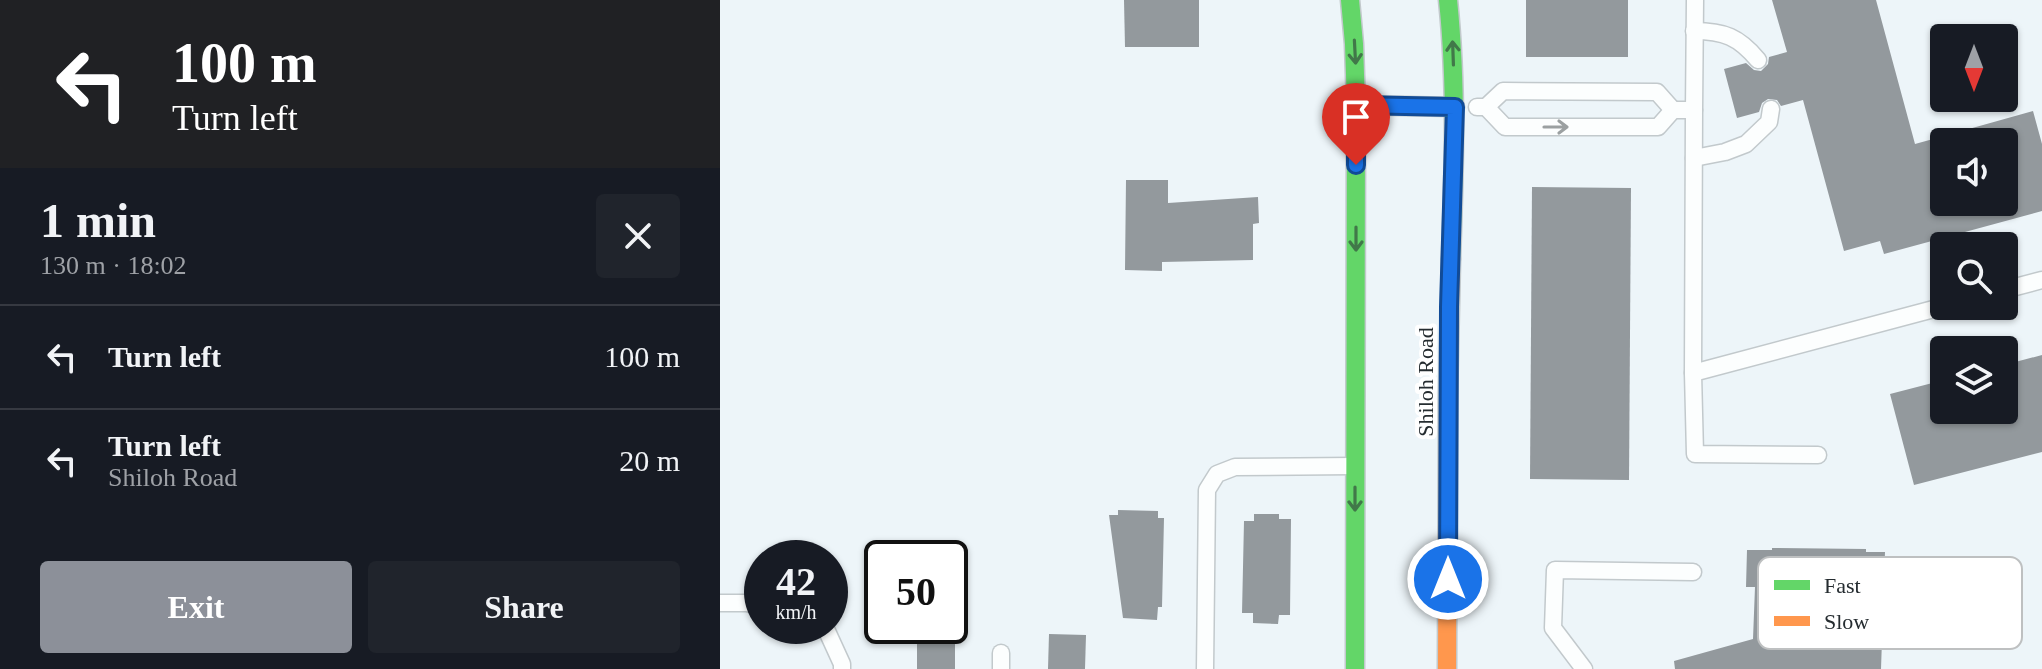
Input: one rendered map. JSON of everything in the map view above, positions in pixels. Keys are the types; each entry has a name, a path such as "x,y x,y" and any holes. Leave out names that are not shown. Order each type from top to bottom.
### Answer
{"main road":[{"path":"1350,0 1356,105 1355,669"},
{"name":"Shiloh Road","path":"1447,669 1449,307 1455,107 1448,0"},
{"path":"1356,105 1455,107"}],"lane":[{"path":"1695,0 1695,454 1818,455"},
{"path":"1694,31 1717,31 1738,40 1758,60"},
{"path":"1455,107 1486,107 1503,91 1657,92 1673,110 1694,110"},
{"path":"1486,107 1505,127 1658,127 1673,110"},
{"path":"1694,158 1746,144 1769,122 1771,109"},
{"path":"2018,286 2042,280"},
{"path":"1693,373 1930,310"},
{"path":"1205,669 1207,490 1217,474 1235,467 1355,466"},
{"path":"1584,669 1553,628 1555,570 1693,572"},
{"path":"720,603 744,603"},
{"path":"833,644 842,669"}],"building":[{"path":"1124,0 1199,0 1199,47 1125,47"},
{"path":"1526,0 1628,0 1628,57 1526,57"},
{"path":"1772,0 1876,0 1915,144 1930,140 1930,216 2018,216 2018,128 1972,128 2033,111 2042,144 2042,211 1965,232 1930,232 1930,241 1884,254 1880,241 1844,251 1803,100 1781,106 1777,100 1768,99 1762,103 1759,112 1737,118 1724,69 1746,63 1754,70 1761,71 1768,64 1769,57 1787,52"},
{"path":"1126,180 1168,180 1168,203 1258,197 1259,223 1253,224 1253,260 1162,262 1162,271 1125,270"},
{"path":"1532,187 1631,188 1629,480 1530,479"},
{"path":"2042,355 2042,452 1914,485 1890,394 1930,384 1930,424 2018,424 2018,361"},
{"path":"1118,510 1158,511 1158,518 1164,518 1162,607 1158,607 1157,620 1123,618 1109,515 1118,515"},
{"path":"1254,514 1279,514 1279,519 1291,519 1290,615 1279,615 1278,624 1253,623 1253,613 1242,613 1244,521 1254,521"},
{"path":"1866,549 1866,552 1885,552 1885,557 1758,557 1758,649 1882,649 1881,669 1675,669 1674,661 1753,639 1755,587 1746,587 1747,550"},
{"path":"1049,634 1086,635 1085,669 1048,669"},
{"path":"917,644 955,644 955,669 917,669"}],"traffic: fast":[{"path":"1350,0 1356,105 1355,669"},
{"path":"1448,0 1454,97 1451,259"}],"traffic: slow":[{"path":"1356,105 1455,107"},
{"path":"1447,669 1451,259"}],"route":[{"path":"1356,165 1356,105 1455,107 1449,307 1448,579"}]}
